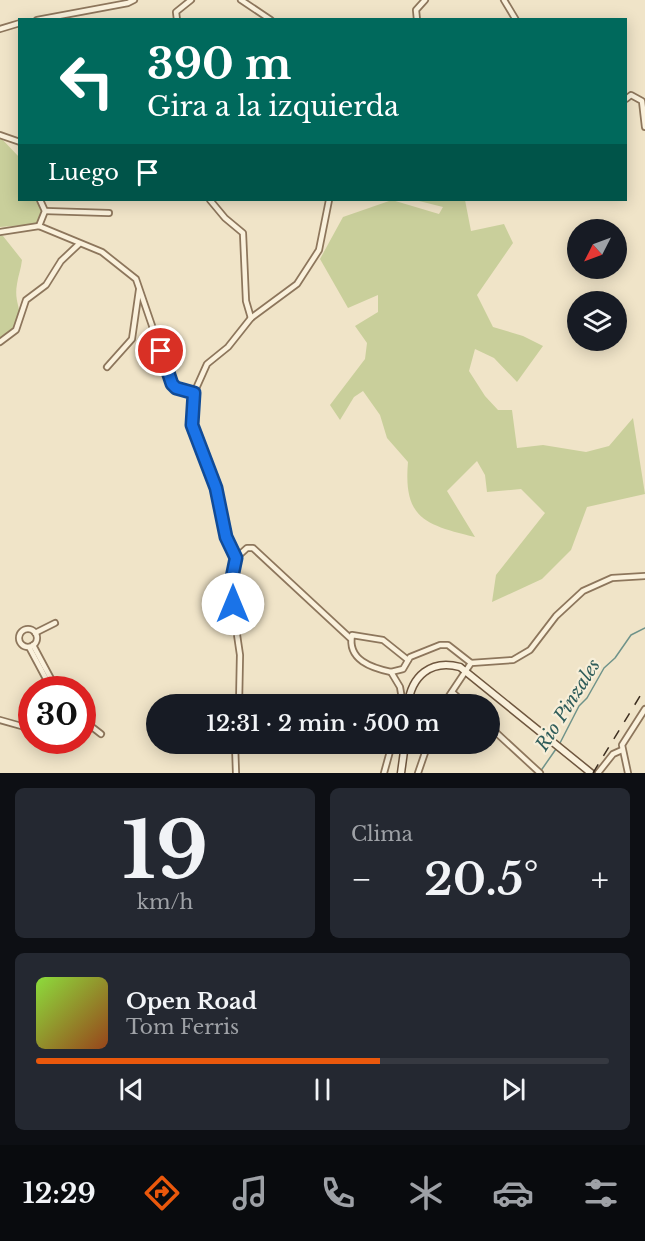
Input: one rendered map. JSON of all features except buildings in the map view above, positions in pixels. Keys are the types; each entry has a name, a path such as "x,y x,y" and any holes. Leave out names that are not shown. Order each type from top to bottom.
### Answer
{"main road":[{"path":"410,694 412,687 425,671 444,664 468,671 591,773"},
{"path":"402,773 404,754"}],"street":[{"path":"46,18 134,0"},
{"path":"177,18 176,12 191,0"},
{"path":"241,0 268,18"},
{"path":"417,18 416,10 425,0"},
{"path":"504,0 515,18"},
{"path":"0,29 18,24"},
{"path":"627,98 631,95 642,101 645,127"},
{"path":"0,135 18,141"},
{"path":"39,226 45,211 40,201"},
{"path":"211,201 225,218 243,233 246,301 251,318"},
{"path":"236,558 226,537 216,488 192,425 194,393 207,364 228,347 251,318 292,290 306,270 319,250 327,201"},
{"path":"45,211 110,213"},
{"path":"0,232 39,226 102,252 128,271 139,287 172,384 176,388 194,393"},
{"path":"0,342 16,330 26,300 46,285 61,261 79,244"},
{"path":"107,367 132,339 139,287"},
{"path":"239,694 240,655 230,587 236,558 247,548 253,548 350,638 355,655 360,661 391,672 403,669 408,660 440,645 448,645 471,663 513,660 530,650 556,616 583,591 612,578 645,576"},
{"path":"35,633 55,623"},
{"path":"31,646 37,639 35,633 28,628 20,633 20,642 31,646 49,676"},
{"path":"350,638 352,635 382,640 408,660"},
{"path":"31,646 45,676"},
{"path":"452,692 468,671 471,663"},
{"path":"391,672 400,687 401,694"},
{"path":"628,773 621,750 622,745 645,710"},
{"path":"0,720 18,725"},
{"path":"96,730 101,734"},
{"path":"500,736 540,773"},
{"path":"598,773 613,754 621,750"},
{"path":"236,754 237,773"},
{"path":"384,773 389,754"},
{"path":"418,773 425,754"}],"green space":[{"path":"0,137 18,156 18,201 38,201 43,212 38,224 0,227"},
{"path":"389,201 439,214 443,207 419,201 465,201 471,231 504,224 513,243 477,295 493,327 523,336 543,346 517,382 494,358 475,349 469,371 485,396 498,410 512,410 517,448 543,445 586,452 609,446 633,418 645,494 587,507 571,550 542,579 492,602 496,575 545,513 521,489 487,492 485,475 477,461 447,491 475,537 431,523 414,508 409,496 407,481 408,462 387,438 380,415 363,391 354,397 340,420 330,405 365,359 367,343 355,326 378,312 378,295 348,308 320,259 343,217"},
{"path":"0,236 3,236 22,260 16,293 19,318 10,331 0,339"}],"waterway":[{"name":"Rio Pinzales","path":"559,745 579,706 587,698 604,668 615,658 631,635 645,628"},
{"name":"Rio Pinzales","path":"540,772 556,749"}],"railway":[{"path":"593,773 645,688"}],"route":[{"path":"161,351 172,384 176,388 194,393 192,425 216,488 226,537 236,558 230,587 233,604"}]}
